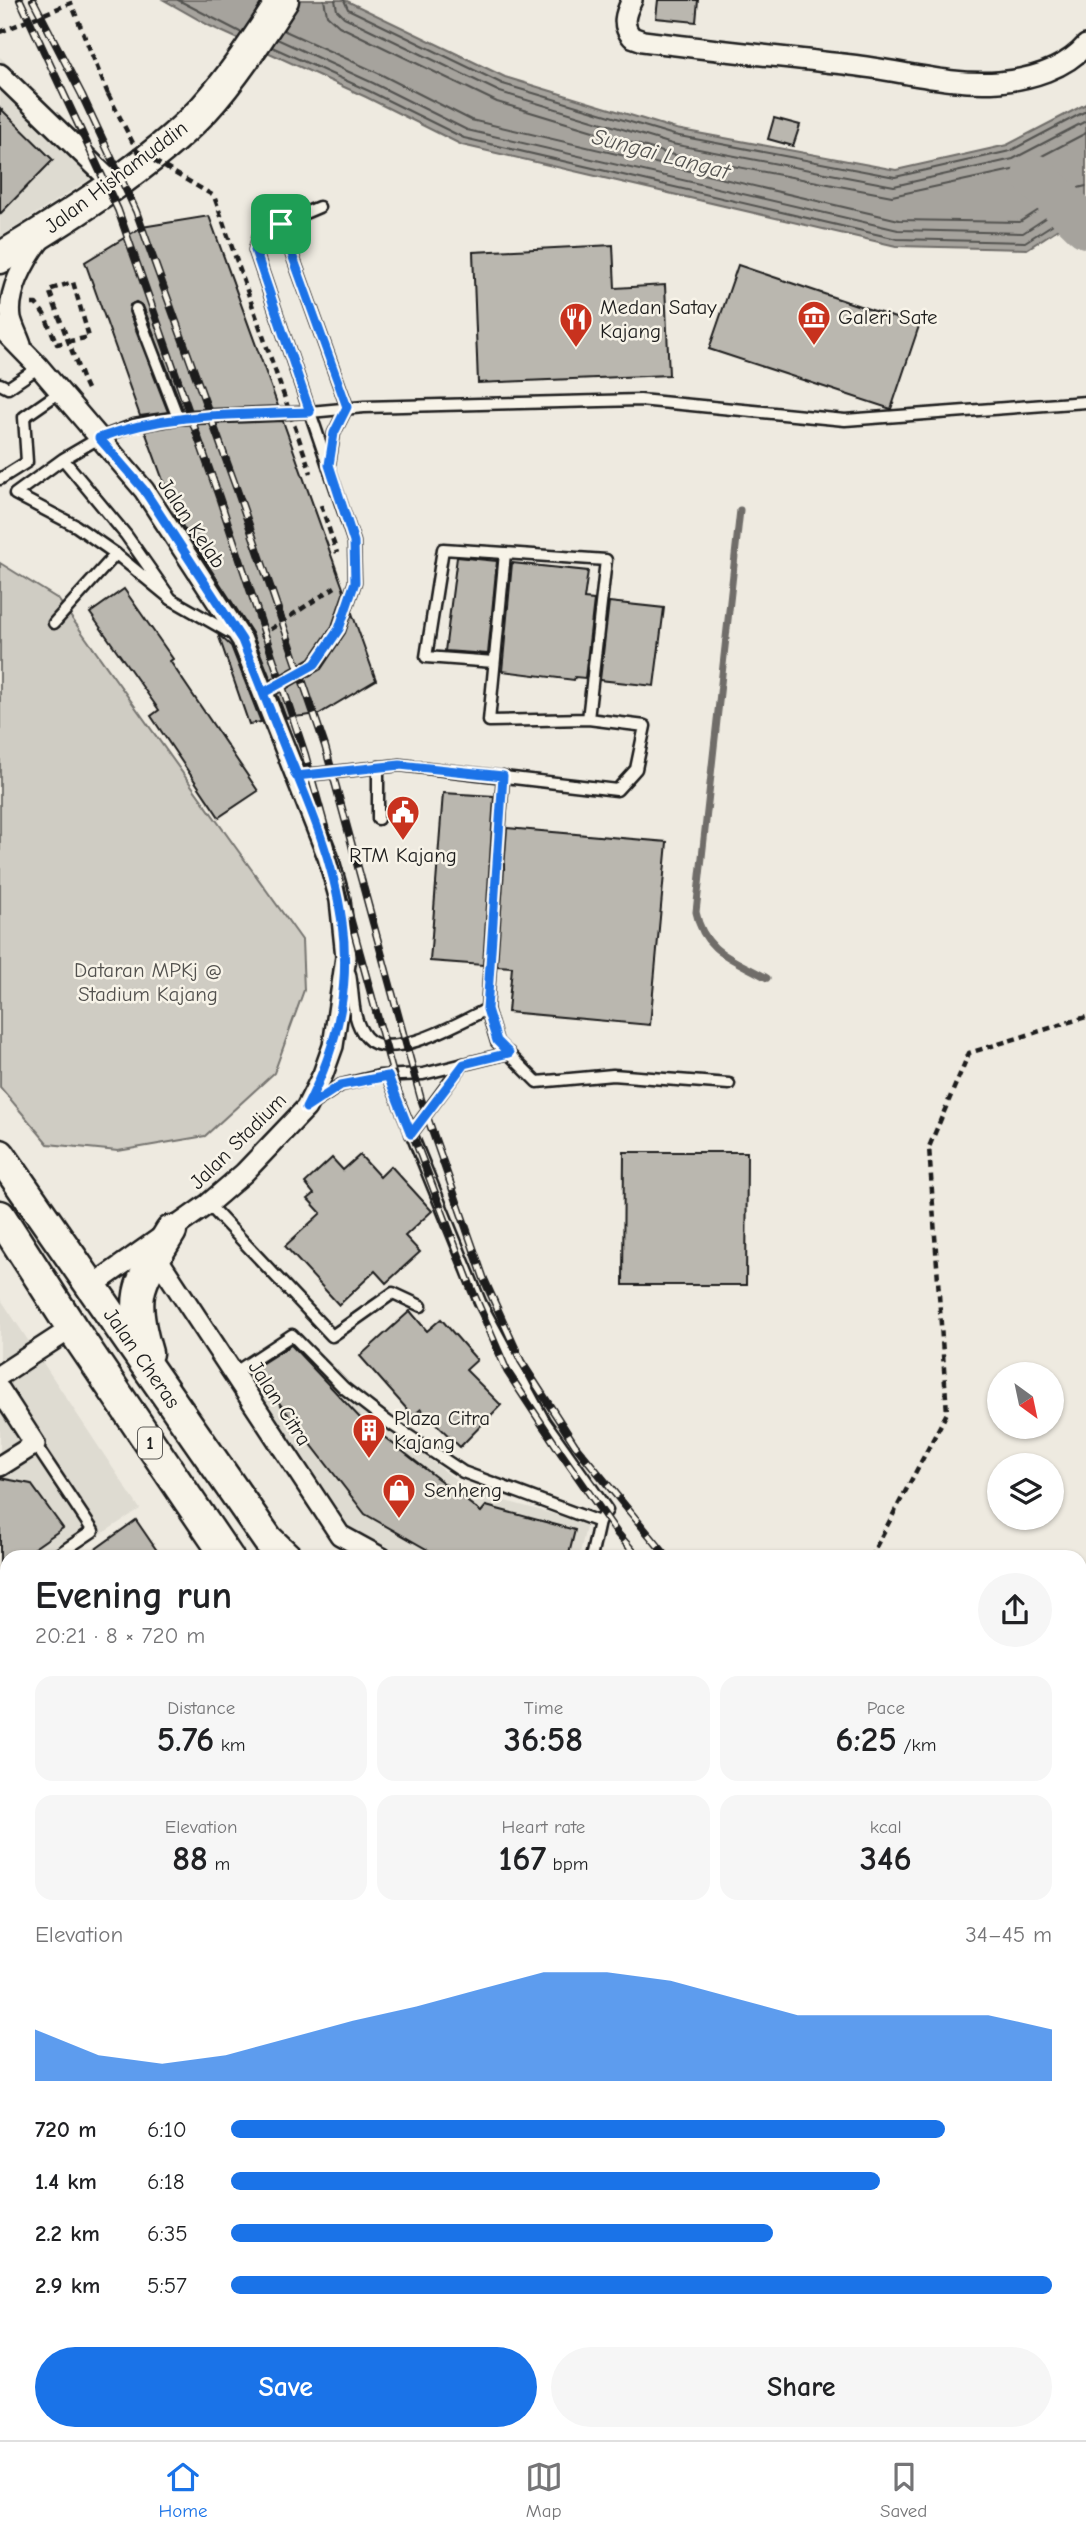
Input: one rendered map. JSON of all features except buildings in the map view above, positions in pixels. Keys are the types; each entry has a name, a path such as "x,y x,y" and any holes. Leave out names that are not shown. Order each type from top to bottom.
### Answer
{"main road":[{"name":"Jalan Hishamuddin","path":"0,258 49,228 177,136 223,86 283,0"},
{"name":"Jalan Cheras","path":"0,1155 268,1540 279,1550"},
{"name":"Jalan Cheras","path":"0,1216 72,1328 223,1550"},
{"path":"152,1372 139,1329 136,1302 143,1278 163,1243"}],"street":[{"path":"632,0 625,14 624,25 632,37 643,41 974,82 1001,82 1044,73 1064,63 1086,46"},
{"path":"0,74 113,183"},
{"path":"23,349 11,317 12,304 26,258 49,228"},
{"name":"Jalan Kelab","path":"0,327 39,367 144,490 243,643 296,776"},
{"name":"Jalan Stadium","path":"92,1286 163,1243 244,1173 306,1108 323,1074 333,1046 346,957 340,900 328,857 296,776"},
{"name":"Jalan Citra","path":"163,1243 234,1373 340,1535 367,1550"},
{"path":"0,1375 72,1328"},
{"path":"0,1390 35,1444 0,1466"}],"lane":[{"path":"263,693 315,664 339,629 355,582 354,542 255,250 260,232 319,207"},
{"path":"281,224 347,407 334,433 329,465"},
{"path":"136,309 178,418"},
{"path":"0,384 8,388 39,367"},
{"path":"0,480 27,462 24,417 60,393"},
{"path":"243,643 171,598 117,554 76,526 15,494 63,459 99,438 134,425 178,418 310,412 347,407 640,400 845,420 1086,402"},
{"path":"63,459 126,535 171,598"},
{"path":"494,662 426,657 443,549 606,560 588,719"},
{"path":"296,776 400,765 617,790 636,769 645,726 588,719 489,721 505,553"},
{"path":"54,623 117,554"},
{"path":"377,819 378,767"},
{"path":"503,776 487,1009 497,1041 537,1082 613,1075 729,1084"},
{"path":"346,957 359,1024 367,1039 385,1046 415,1042 487,1009"},
{"path":"306,1108 341,1085 388,1076 423,1074 509,1053"},
{"path":"411,1134 464,1064"},
{"path":"388,1076 480,1302 544,1421 607,1510 599,1522 593,1550"},
{"path":"208,1204 332,1336 393,1293 421,1306"},
{"path":"234,1373 292,1335 344,1388 388,1422 463,1472 599,1522"},
{"path":"35,1444 93,1531 65,1550"}],"path":[{"path":"0,32 71,3 108,94 137,151 214,195 315,486"},
{"path":"12,304 36,304 44,314 57,344 68,342 78,339 89,337 73,282 49,290 68,340 73,353 78,365 87,390"},
{"path":"319,498 340,563"},
{"path":"243,643 344,582"},
{"path":"874,1550 947,1413 929,1147 969,1054 1086,1017"}],"shaded area":[{"path":"0,57 110,166 0,237"},
{"path":"0,1298 140,1509 77,1550 0,1550"},
{"name":"Plaza Citra Kajang","path":"291,1341 340,1391 472,1492 587,1523 581,1550 389,1550 347,1527 244,1372"}],"green space":[{"name":"Dataran MPKj @ Stadium Kajang","path":"0,563 58,599 302,940 304,990 274,1073 205,1136 118,1151 48,1144 0,1087"}],"water":[{"name":"Sungai Langat","path":"164,0 345,0 505,77 676,129 896,170 1007,145 1086,104 1086,211 1027,249 896,246 462,145 366,97 210,26"}],"waterway":[{"path":"1034,176 1086,226"},
{"path":"740,510 696,912 700,926 713,946 732,960 767,978"}],"railway":[{"path":"20,0 118,210 219,497 305,754 402,1106 470,1285 507,1371 561,1453 632,1550"},
{"path":"33,0 82,95 136,211 237,490 325,746 421,1099 484,1279 521,1361 575,1445 661,1550"}],"place":[{"name":"Galeri Sate","path":"814,347"},
{"name":"Medan Satay Kajang","path":"576,349"},
{"name":"RTM Kajang","path":"403,842"},
{"name":"Plaza Citra Kajang","path":"369,1460"},
{"name":"Senheng","path":"399,1520"}],"route":[{"path":"281,224 260,232 255,250 310,412 178,418 134,425 99,438 144,490 242,640 245,646 263,693 296,776 400,765 503,776 487,1009 497,1041 509,1053 464,1064 411,1134 388,1076 341,1085 306,1108 333,1046 339,1021 346,957 340,900 328,857 263,693 315,664 339,629 355,582 354,542 329,465 334,433 347,407 281,224"}]}
